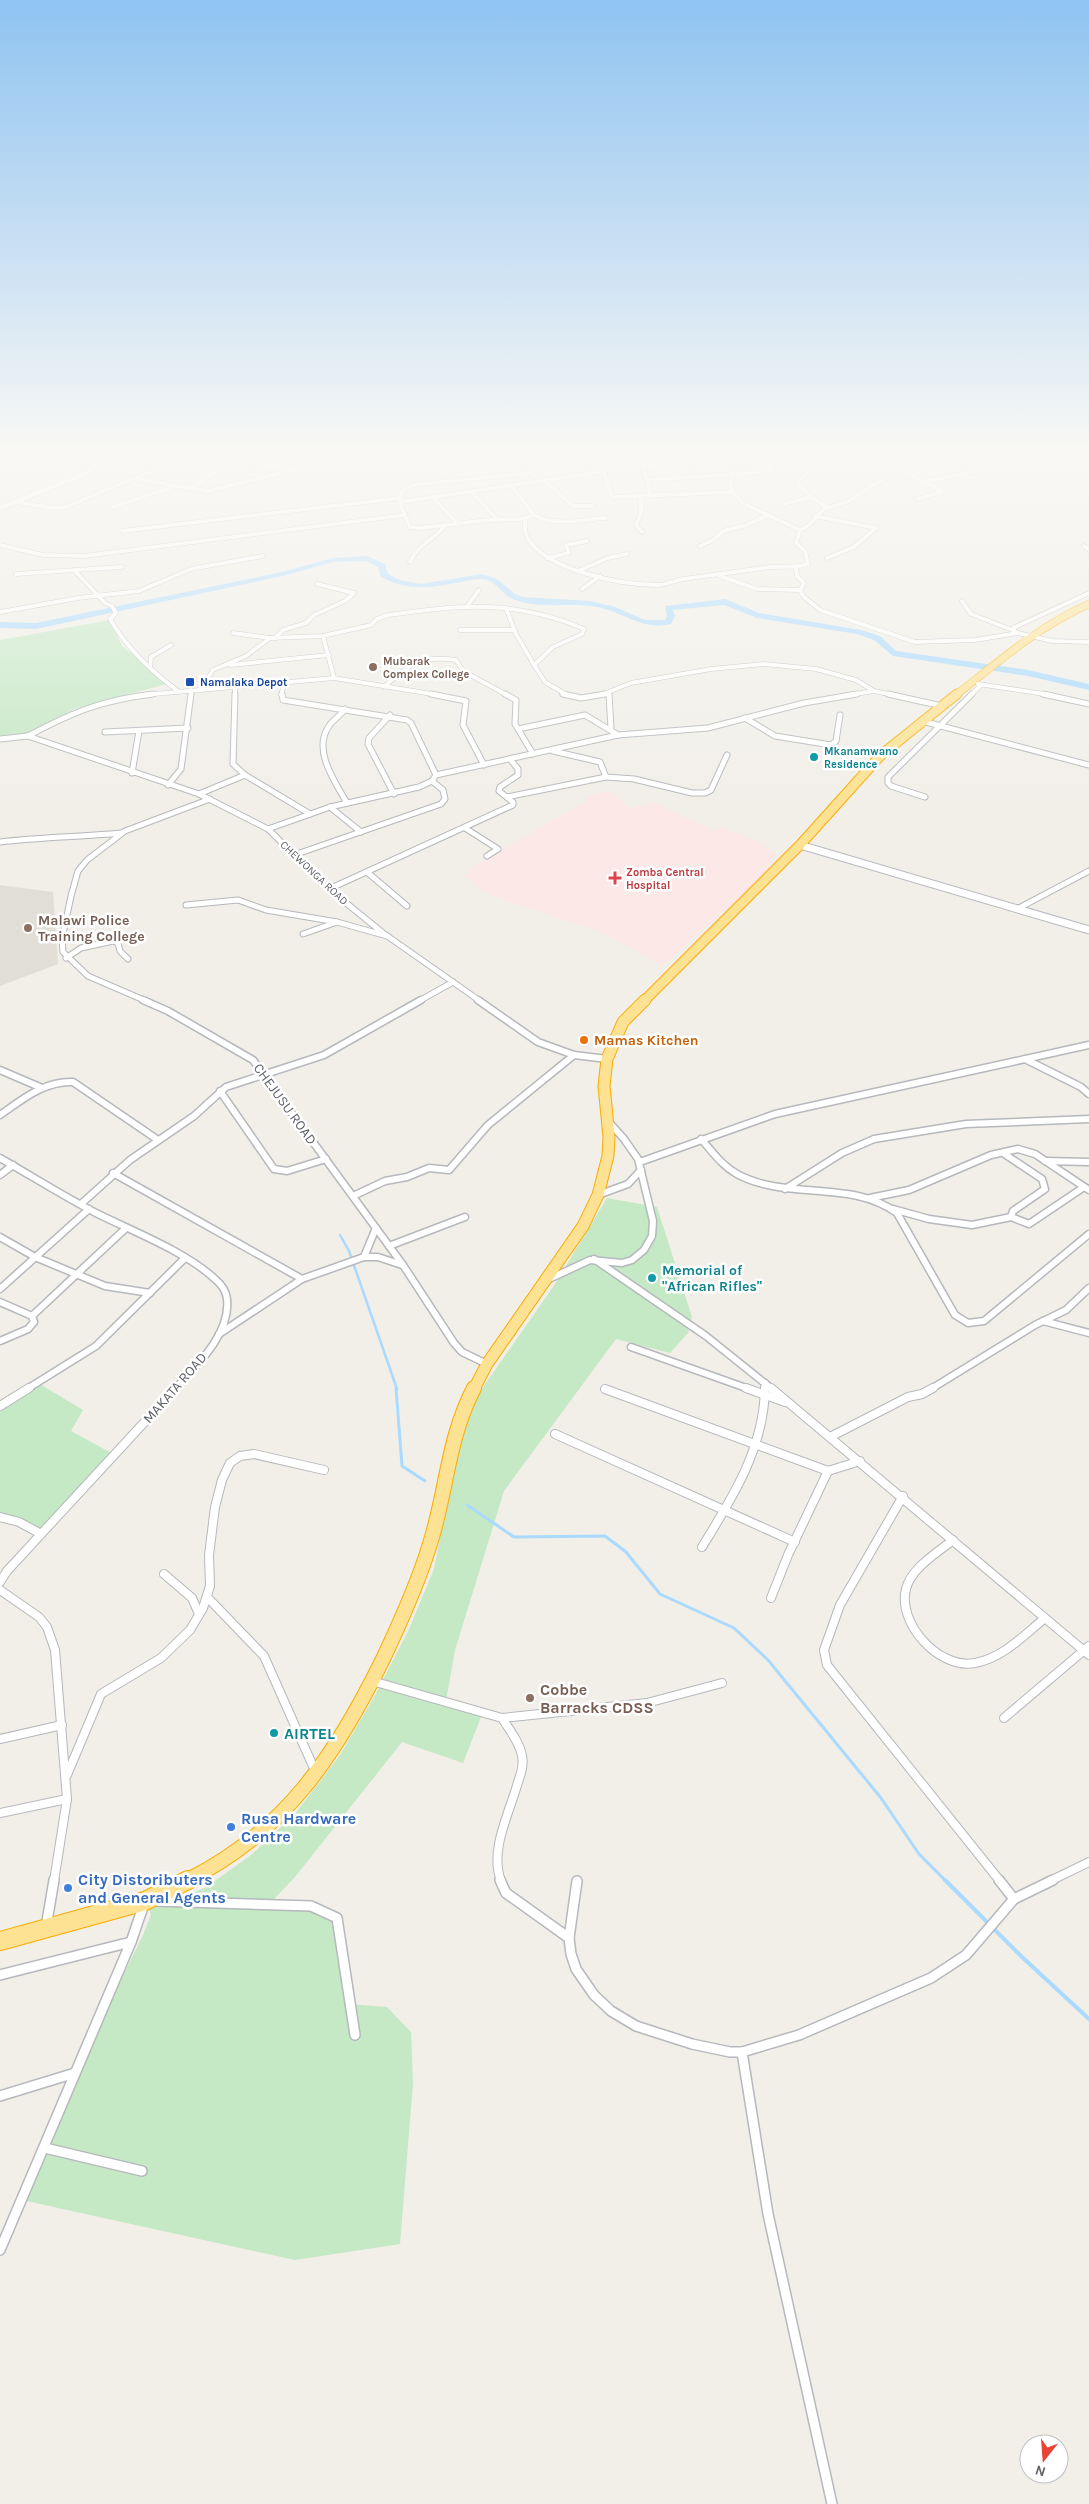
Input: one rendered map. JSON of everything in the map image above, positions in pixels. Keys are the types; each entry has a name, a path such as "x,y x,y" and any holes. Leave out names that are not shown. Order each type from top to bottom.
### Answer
{"highway":[{"path":"0,1940 145,1901 196,1876 234,1852 294,1801 316,1775 340,1740 372,1681 404,1615 429,1548 441,1505 458,1422 486,1364 583,1226 598,1195 608,1156 608,1120 604,1086 606,1059 615,1036 632,1011 724,923 800,844 881,755 942,706 976,684 985,672 1031,636 1059,617 1089,604"}],"main road":[{"path":"800,844 1089,930"}],"street":[{"path":"16,574 88,570"},
{"path":"0,612 78,598 141,590 190,570"},
{"path":"578,571 658,585 682,579 719,576 753,570"},
{"path":"796,570 797,576 804,584 800,590"},
{"path":"75,571 91,590 100,596 105,603 112,606 115,612 110,619 121,638 150,668 178,691"},
{"path":"582,589 600,576"},
{"path":"719,576 757,589 800,590 820,610 915,642 975,640 1018,633 1052,640 1089,642"},
{"path":"201,689 209,674 221,666 246,656 283,630 306,623 314,615 346,601 354,593 317,584"},
{"path":"468,605 479,590"},
{"path":"1013,628 1089,593"},
{"path":"962,601 964,606 976,616 1013,628 1018,633"},
{"path":"233,633 272,638 324,636 371,625 374,620 391,615 468,605 506,608 554,617 584,629 582,634 548,650 534,665"},
{"path":"506,608 515,630 543,682 564,695 586,697 609,692 614,688 631,684 752,664 776,663 799,664 819,669 862,683 874,691 942,706"},
{"path":"460,630 515,630"},
{"path":"324,636 334,678"},
{"path":"150,668 151,657 171,645"},
{"path":"221,666 329,655"},
{"path":"384,687 413,662 424,659 456,660 463,671 516,700 514,718 533,754"},
{"path":"0,739 28,736 70,714 93,705 136,696 334,678 455,698 466,702 463,725 484,765"},
{"path":"285,682 281,696 283,700 390,715 411,722 436,775"},
{"path":"925,797 897,789 891,786 887,779 940,726 976,684 1056,696 1089,704"},
{"path":"235,686 231,758 237,769 310,814"},
{"path":"168,785 181,769 188,728 191,690"},
{"path":"268,829 330,807 394,794 432,782 436,775 618,735 708,728 804,703 874,691"},
{"path":"609,692 611,729"},
{"path":"346,709 330,725 322,743 329,767 347,803"},
{"path":"518,728 585,714 618,735"},
{"path":"390,715 369,738 368,744 394,794"},
{"path":"745,718 775,736 828,745 834,744 836,741 840,715"},
{"path":"922,722 1089,766"},
{"path":"105,732 188,728"},
{"path":"132,773 139,731"},
{"name":"CHEWONGA ROAD","path":"28,736 198,794 268,829 329,889 369,922 538,1042 574,1055 606,1059"},
{"path":"549,750 600,762 604,767 606,777"},
{"path":"506,797 606,777 634,779 692,793 705,793 711,790 727,755"},
{"path":"329,889 514,804 499,791 500,787 519,772 510,759"},
{"path":"198,794 245,775"},
{"path":"294,855 441,804 445,798 444,790 432,782"},
{"path":"0,842 48,836 79,837 122,833 210,799"},
{"path":"330,807 361,832"},
{"path":"465,828 498,849 487,856"},
{"path":"122,833 81,867 71,896 62,939 63,952 66,958 81,948 113,941 118,943 120,951 128,959"},
{"path":"1017,909 1089,871"},
{"path":"367,872 407,906"},
{"path":"186,906 238,900 266,910 311,916 388,936"},
{"path":"303,934 337,922"},
{"path":"354,927 369,922"},
{"name":"CHEJUSU ROAD","path":"66,958 88,976 99,982 168,1011 246,1054 264,1073 326,1158 403,1265 454,1343 462,1352 486,1364"},
{"path":"81,1204 113,1173 194,1116 220,1092 232,1084 324,1055 453,982"},
{"path":"640,1162 775,1114 1089,1045"},
{"path":"353,1196 385,1181 406,1177 429,1168 449,1170 488,1125 574,1055"},
{"path":"1025,1059 1081,1087 1089,1094"},
{"path":"0,1070 42,1088"},
{"path":"0,1115 42,1088 66,1081 80,1085 158,1140"},
{"path":"220,1092 274,1169 287,1171 326,1158"},
{"path":"785,1189 842,1153 874,1140 966,1124 1089,1119"},
{"path":"546,1281 562,1270 594,1259 615,1263 631,1261 642,1253 649,1241 654,1226 640,1162 626,1139 608,1120"},
{"path":"701,1139 722,1163 736,1174 785,1189 866,1198 894,1195 922,1186 970,1163 1024,1149 1087,1189 1028,1224 1011,1217 972,1225 930,1219 892,1209 866,1198"},
{"path":"1003,1153 1042,1179 1045,1189 1013,1211 1011,1217"},
{"name":"MAKATA ROAD","path":"0,1158 89,1209 185,1258 217,1279 225,1289 227,1306 218,1335 200,1362 41,1534 0,1582"},
{"path":"1044,1161 1089,1162"},
{"path":"0,1175 12,1165"},
{"path":"598,1195 622,1188 633,1182 641,1170"},
{"path":"113,1173 302,1278"},
{"path":"0,1290 89,1209"},
{"path":"892,1209 897,1213 955,1315 968,1323 984,1321 1089,1234"},
{"path":"389,1246 465,1218"},
{"path":"32,1316 126,1228"},
{"path":"364,1257 376,1228"},
{"path":"0,1237 36,1257 75,1275 106,1286 150,1293"},
{"path":"218,1335 302,1278 364,1257 378,1257 403,1265"},
{"path":"0,1406 96,1346 185,1258"},
{"path":"594,1259 706,1336 903,1496 1045,1618 1087,1650 1004,1718"},
{"path":"830,1436 908,1397 930,1390 1066,1310 1078,1302 1089,1288"},
{"path":"0,1302 32,1316 34,1322 30,1328 8,1335 0,1341"},
{"path":"1043,1322 1089,1334"},
{"path":"631,1347 789,1403"},
{"path":"702,1547 724,1511 757,1445 765,1412 765,1383"},
{"path":"605,1389 828,1471 860,1461"},
{"path":"556,1434 795,1542"},
{"path":"67,1776 101,1694 158,1661 191,1628 207,1600 212,1528 221,1483 229,1464 245,1454 254,1454 324,1470"},
{"path":"772,1598 795,1542 828,1471"},
{"path":"903,1496 840,1605 824,1650 827,1665 914,1770 1014,1899"},
{"path":"0,1517 19,1522 41,1534"},
{"path":"953,1540 917,1569 906,1589 905,1605 913,1629 935,1652 952,1662 971,1665 992,1659 1045,1618"},
{"path":"164,1574 194,1601 199,1614"},
{"path":"0,1590 39,1617 47,1627 55,1650 67,1776 67,1799 46,1928"},
{"path":"194,1601 207,1600 264,1656 316,1775"},
{"path":"372,1681 502,1718 647,1703 665,1700 722,1683"},
{"path":"502,1718 521,1750 523,1758 498,1856 501,1886 506,1893 569,1938"},
{"path":"0,1739 62,1724"},
{"path":"0,1813 67,1799"},
{"path":"577,1881 569,1938 576,1969 594,1995 611,2011 636,2026 718,2051 742,2052 799,2035 931,1978 966,1954 1014,1899 1089,1862"},
{"path":"0,2250 131,1942 145,1901 311,1906 337,1918 355,2035"},
{"path":"0,1974 131,1942"},
{"path":"742,2052 768,2214 832,2504"},
{"path":"0,2096 75,2073"},
{"path":"45,2148 142,2171"}],"shaded area":[{"name":"Zomba Central Hospital","path":"610,791 630,808 655,803 714,831 721,827 755,840 776,854 768,870 758,881 662,966 604,933 487,894 464,875 471,871 470,868 585,802 589,795"},
{"name":"Malawi Police Training College","path":"0,885 53,892 58,964 0,986"}],"green space":[{"path":"110,620 122,646 170,683 74,709 29,734 0,739 0,640"},
{"path":"607,1198 657,1207 692,1317 688,1333 670,1353 616,1339 504,1491 455,1650 446,1701 483,1712 463,1763 402,1742 295,1877 274,1899 311,1906 337,1918 348,2004 387,2007 411,2032 413,2083 400,2244 295,2260 22,2200 75,2073 143,1935 151,1915 145,1901 157,1905 205,1888 251,1855 294,1815 340,1755 373,1699 409,1629 434,1569 458,1448 477,1396 555,1284"},
{"path":"38,1383 83,1410 71,1431 115,1455 41,1534 0,1517 0,1406"}],"waterway":[{"path":"0,625 36,626 104,613 298,570"},
{"path":"383,570 384,575 397,582 421,586 482,576 494,580 512,596 522,600 542,602 569,601 603,606 642,622 658,624 668,622 671,616 668,608 725,602 757,615 858,632 877,638 893,653 1028,673 1089,687"},
{"path":"340,1235 349,1251 397,1389"},
{"path":"396,1388 402,1466 425,1481"},
{"path":"467,1505 514,1537 605,1536 626,1552 660,1594 734,1628 768,1660 881,1798 919,1854 1022,1957 1089,2019"}],"place":[{"name":"Mubarak Complex College","path":"373,667"},
{"name":"Namalaka Depot","path":"190,682"},
{"name":"Mkanamwano Residence","path":"814,757"},
{"name":"Zomba Central Hospital","path":"615,878"},
{"name":"Malawi Police Training College","path":"28,928"},
{"name":"Mamas Kitchen","path":"584,1040"},
{"name":"Memorial of \"African Rifles\"","path":"652,1278"},
{"name":"Cobbe Barracks CDSS","path":"530,1698"},
{"name":"AIRTEL","path":"274,1733"},
{"name":"Rusa Hardware Centre","path":"231,1827"},
{"name":"City Distoributers and General Agents","path":"68,1888"}]}
